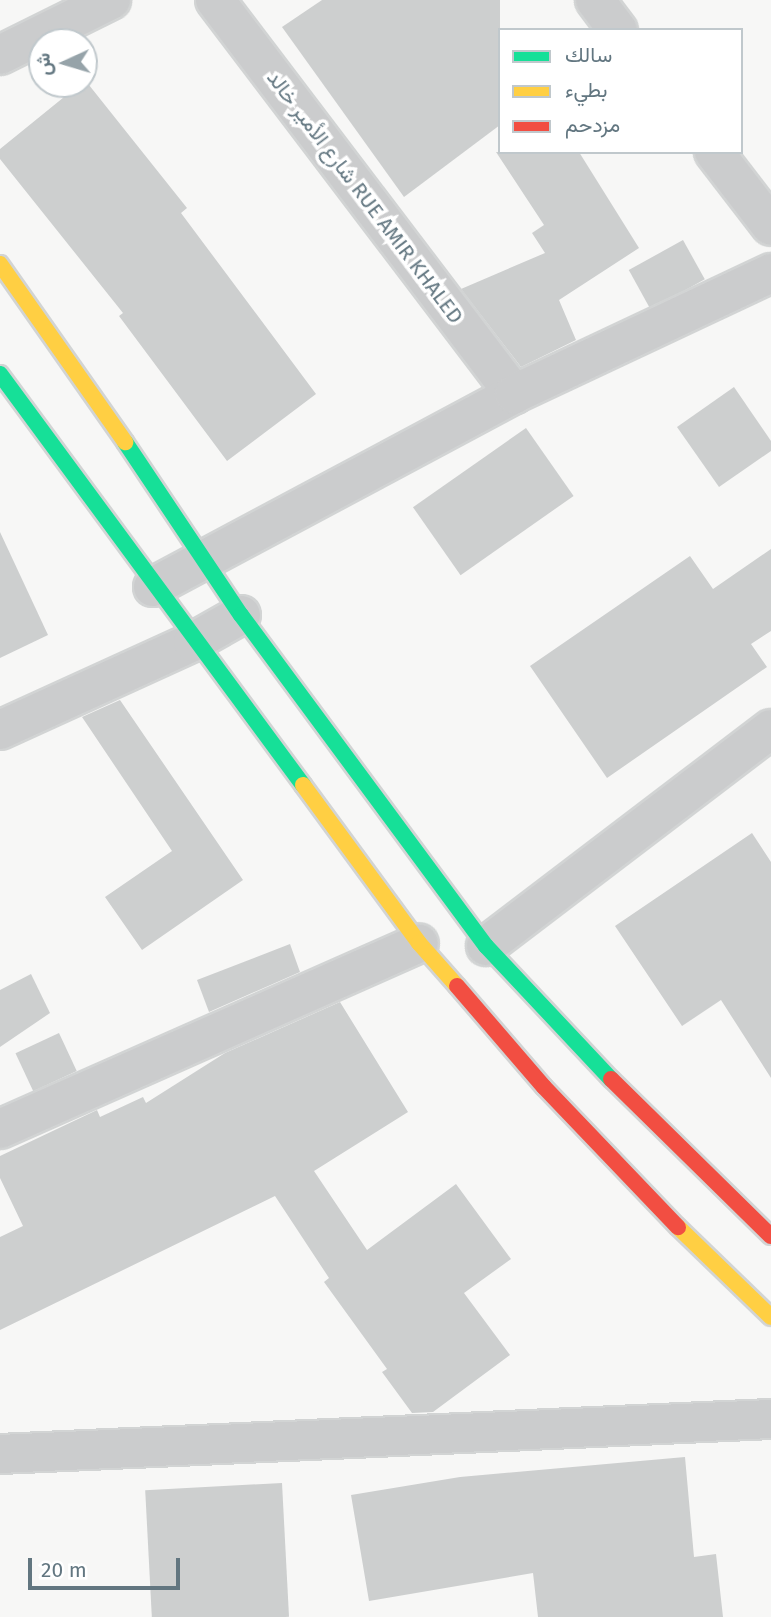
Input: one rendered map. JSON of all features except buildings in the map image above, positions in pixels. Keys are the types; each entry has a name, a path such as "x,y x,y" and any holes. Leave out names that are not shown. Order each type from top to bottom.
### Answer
{"main road":[{"path":"0,264 205,556 241,615 486,946 683,1154 771,1236"},
{"path":"1,377 193,642 419,943 562,1107 771,1317"}],"street":[{"path":"0,55 111,0"},
{"name":"شارع الأمير خالد RUE AMIR KHALED","path":"215,0 514,394"},
{"path":"595,0 616,28"},
{"path":"716,154 771,226"},
{"path":"153,587 205,556 514,394 771,274"},
{"path":"0,730 193,642 241,615"},
{"path":"486,946 771,729"},
{"path":"0,1129 419,943"},
{"path":"0,1454 771,1419"}],"traffic: fast":[{"path":"0,374 303,785"},
{"path":"125,442 241,615 486,946 611,1079"}],"traffic: slow":[{"path":"0,264 125,442"},
{"path":"303,785 419,943 457,986"},
{"path":"678,1227 771,1317"}],"traffic: jam":[{"path":"457,986 544,1087 678,1227"},
{"path":"611,1079 771,1236"}]}
